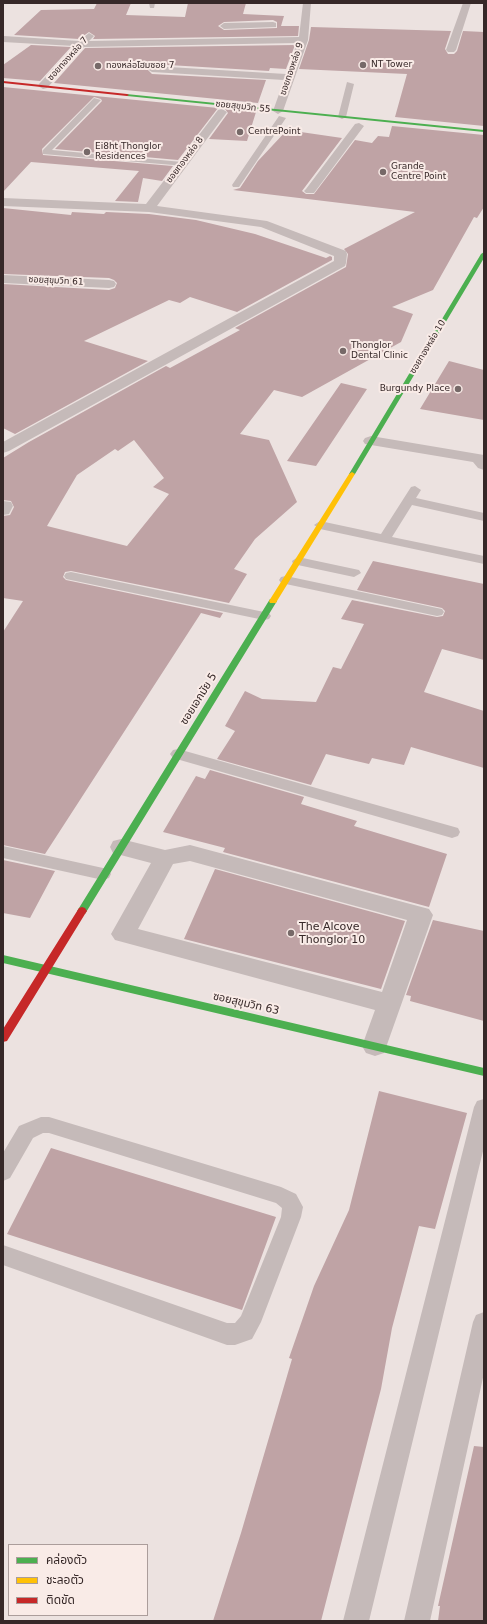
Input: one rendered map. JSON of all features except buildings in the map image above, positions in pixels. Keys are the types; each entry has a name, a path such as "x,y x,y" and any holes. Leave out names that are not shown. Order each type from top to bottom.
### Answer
{"main road":[{"name":"ซอยสุขุมวิท 55","path":"5,86 43,86 359,126 484,138"},
{"name":"ซอยสุขุมวิท 55","path":"5,86 34,93 96,100 224,109"},
{"path":"34,93 43,86"},
{"name":"ซอยสุขุมวิท 55","path":"277,115 342,117 484,131"},
{"name":"ซอยทองหล่อ 10","path":"371,441 484,256"},
{"name":"ซอยเอกมัย 5","path":"3,1038 371,441"},
{"name":"ซอยสุขุมวิท 63","path":"3,959 484,1072"}],"street":[{"name":"ซอยทองหล่อ 9","path":"277,115 303,40 307,3"},
{"path":"451,50 467,3"},
{"path":"217,26 273,25"},
{"path":"3,35 25,30"},
{"name":"ซอยทองหล่อ 7","path":"43,86 94,31 77,31"},
{"path":"3,35 83,44 303,40"},
{"path":"152,69 291,77"},
{"name":"ซอยทองหล่อ 8","path":"149,208 224,109"},
{"path":"310,191 359,126"},
{"path":"3,202 149,208 263,224 341,254 340,263 3,448"},
{"name":"ซอยสุขุมวิท 61","path":"3,279 109,284"},
{"path":"371,441 478,458 484,465"},
{"path":"121,847 166,858 190,853 421,915 375,1046"},
{"path":"166,858 123,934 390,1004"}],"lane":[{"path":"342,117 350,84"},
{"path":"96,100 46,152 182,164"},
{"path":"236,185 277,115"},
{"path":"384,539 412,495 484,517"},
{"path":"320,525 484,560"},
{"path":"298,561 354,573"},
{"path":"71,576 264,616"},
{"path":"286,580 437,612"},
{"path":"178,754 452,832"},
{"path":"3,852 103,874"},
{"path":"356,1621 484,1107"},
{"path":"3,1172 26,1132 41,1125 49,1125 281,1196 289,1200 293,1207 291,1216 250,1322 244,1332 235,1334 227,1334 3,1255"},
{"path":"417,1621 484,1322"}],"traffic: fast":[{"path":"127,95 484,131"},
{"path":"352,474 484,254"},
{"path":"82,911 273,601"},
{"path":"3,959 484,1072"}],"traffic: slow":[{"path":"273,601 352,474"}],"traffic: jam":[{"path":"3,82 127,95"},
{"path":"3,1038 82,911"}],"place":[{"name":"NT Tower","path":"363,65"},
{"name":"ทองหล่อโฮมซอย 7","path":"98,66"},
{"name":"CentrePoint","path":"240,132"},
{"name":"Ei8ht Thonglor Residences","path":"87,152"},
{"name":"Grande Centre Point","path":"383,172"},
{"name":"Thonglor Dental Clinic","path":"343,351"},
{"name":"Burgundy Place","path":"458,389"},
{"name":"The Alcove Thonglor 10","path":"291,933"}]}
